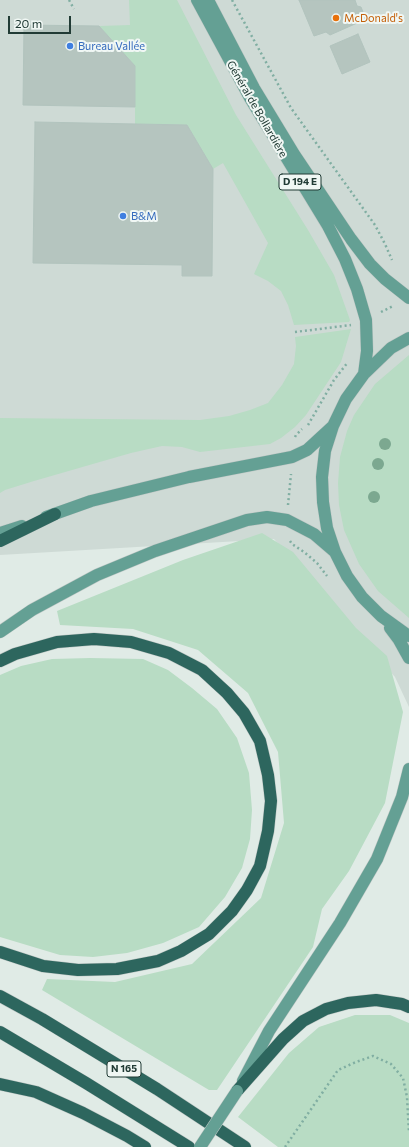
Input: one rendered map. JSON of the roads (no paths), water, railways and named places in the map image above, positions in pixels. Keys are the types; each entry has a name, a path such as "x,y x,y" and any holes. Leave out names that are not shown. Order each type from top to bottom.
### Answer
{"highway":[{"path":"0,541 55,514"},
{"path":"0,660 15,654 58,642 94,638 131,642 169,654 202,670 227,693 244,713 260,741 268,775 271,801 268,831 260,866 247,890 232,911 208,934 181,951 158,961 117,969 78,970 43,966 0,952"},
{"name":"N 165","path":"0,996 42,1019 157,1088 246,1147"},
{"path":"237,1091 283,1039 304,1022 326,1009 348,1003 376,1000 402,1004 409,1007"},
{"name":"N 165","path":"0,1032 189,1147"},
{"path":"0,1086 36,1092 83,1113 145,1147"}],"main road":[{"name":"Général de Bollardière","path":"197,0 250,98 328,226 345,259 357,289 366,320 367,351 364,374"},
{"name":"Général de Bollardière","path":"208,0 254,88 294,154 351,239 370,264 409,298"},
{"path":"409,338 391,348 364,374 346,399 333,426 325,451 322,477 323,502 327,528 335,552 347,576 362,597 381,616 399,640 409,658"},
{"path":"0,534 91,500 189,477 292,457 306,450 333,426"},
{"path":"0,632 32,610 97,575 155,551 247,520 267,517 287,520 314,534 335,552"},
{"path":"381,616 409,636"},
{"path":"200,1147 237,1091 269,1031 340,923 377,858 402,798 409,769"}],"place":[{"name":"McDonald's","path":"336,18"},
{"name":"Bureau Vallée","path":"70,46"},
{"name":"B&M","path":"123,216"}]}
